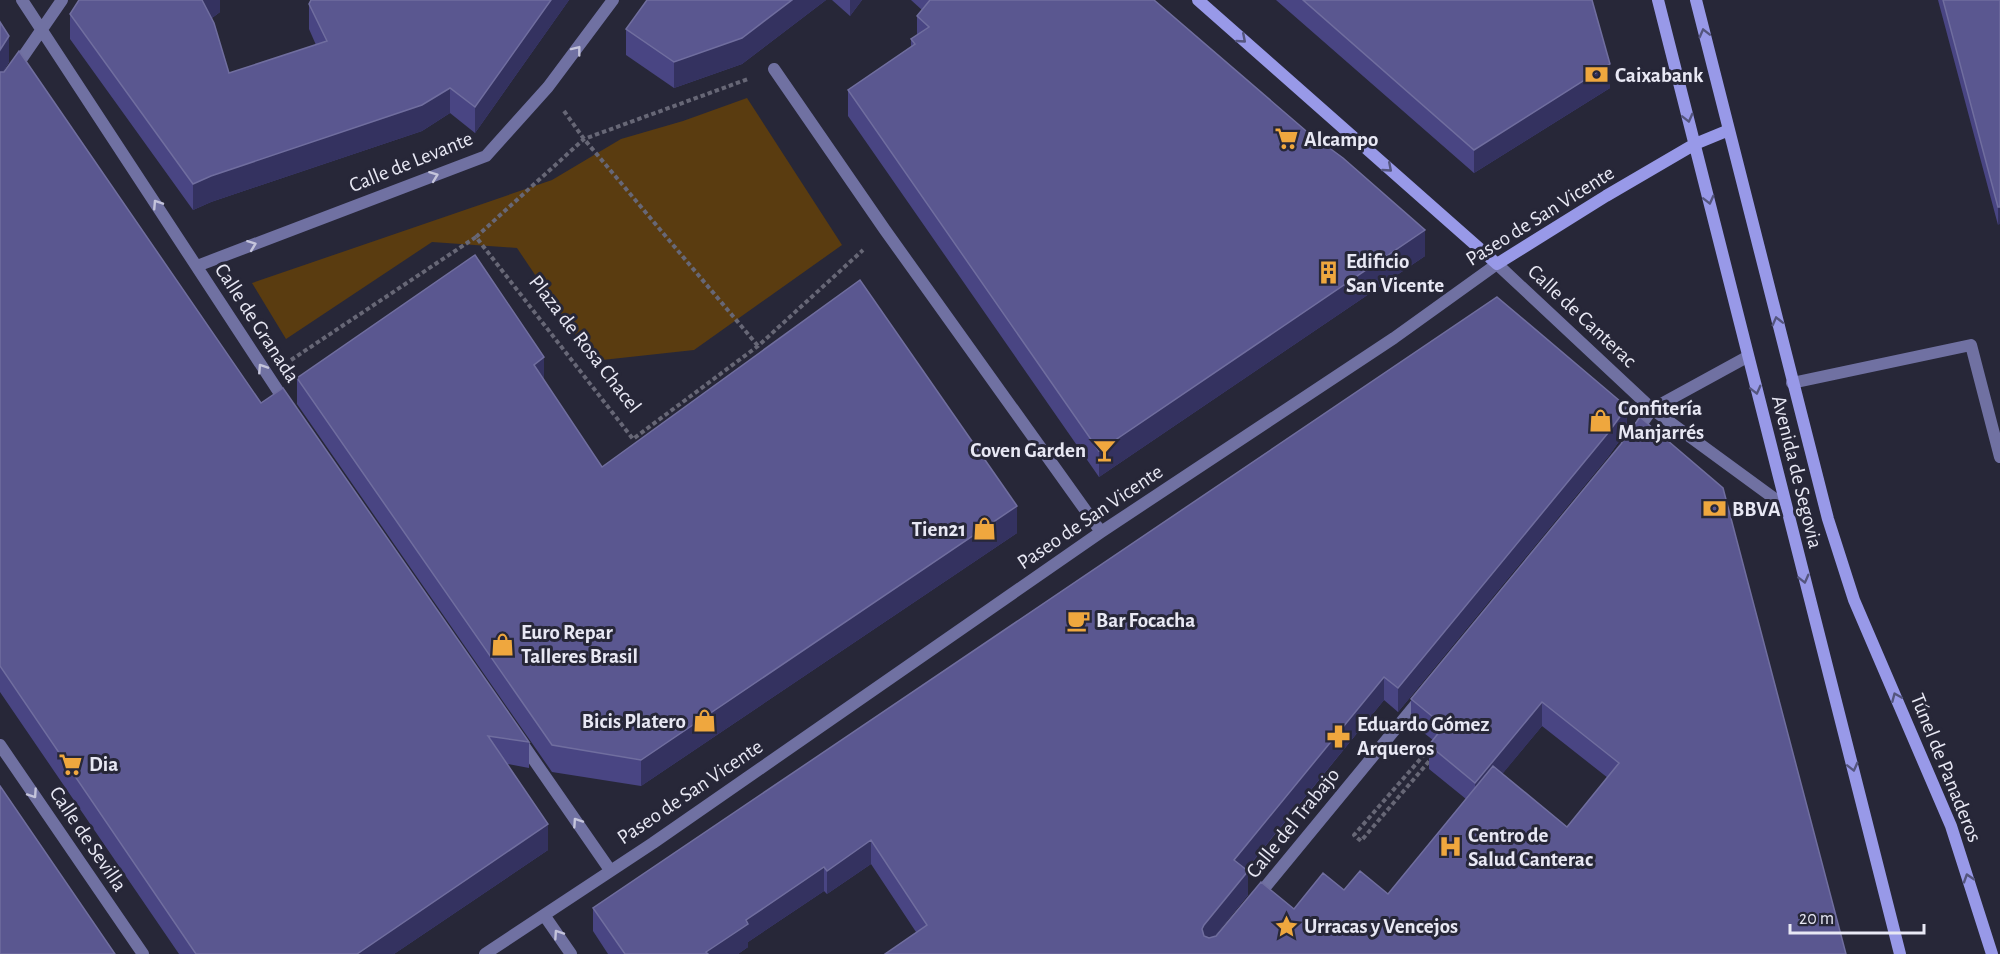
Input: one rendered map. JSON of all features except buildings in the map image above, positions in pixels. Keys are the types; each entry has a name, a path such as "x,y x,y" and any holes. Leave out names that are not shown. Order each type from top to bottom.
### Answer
{"main road":[{"name":"Calle de Canterac","path":"1198,0 1497,264"},
{"name":"Avenida de Segovia","path":"1658,0 1900,954"},
{"name":"Avenida de Segovia","path":"1696,0 1792,383 1828,519 1854,600"},
{"name":"Paseo de San Vicente","path":"1497,264 1695,144 1729,130"},
{"name":"Túnel de Panaderos","path":"1854,600 1952,826 1992,954"}],"street":[{"name":"Calle de Granada","path":"22,0 293,414"},
{"path":"0,90 62,0"},
{"name":"Calle de Levante","path":"197,266 486,156 548,87 613,0"},
{"path":"774,69 885,230 1101,532"},
{"name":"Calle de Canterac","path":"1497,264 1652,409 1786,507"},
{"name":"Paseo de San Vicente","path":"485,954 653,843 1101,532 1394,338 1497,264"},
{"path":"1792,383 1971,345 2000,457"},
{"path":"1628,444 1652,409 1747,357"},
{"name":"Calle del Trabajo","path":"1248,908 1430,687"},
{"path":"515,732 610,870"},
{"name":"Calle de Sevilla","path":"0,745 4,759 143,954"},
{"path":"544,915 571,954"}],"path":[{"path":"266,375 476,237 584,139 774,69"},
{"path":"548,87 584,139 758,346"},
{"name":"Plaza de Rosa Chacel","path":"476,237 633,439 758,346 885,230"},
{"path":"1393,732 1430,761"},
{"path":"1423,756 1354,835 1361,841 1433,757 1436,760"}],"shaded area":[{"path":"747,98 842,245 694,350 593,361 517,248 432,242 286,339 252,283 552,180 621,139 683,121"}],"place":[{"name":"Caixabank","path":"1597,75"},
{"name":"Alcampo","path":"1286,139"},
{"name":"Edificio San Vicente","path":"1328,273"},
{"name":"Confitería Manjarrés","path":"1600,420"},
{"name":"Coven Garden","path":"1104,450"},
{"name":"BBVA","path":"1714,509"},
{"name":"Tien21","path":"984,529"},
{"name":"Bar Focacha","path":"1078,620"},
{"name":"Euro Repar Talleres Brasil","path":"503,644"},
{"name":"Bicis Platero","path":"704,721"},
{"name":"Eduardo Gómez Arqueros","path":"1339,736"},
{"name":"Dia","path":"71,764"},
{"name":"Centro de Salud Canterac","path":"1450,847"},
{"name":"Urracas y Vencejos","path":"1286,926"}]}
